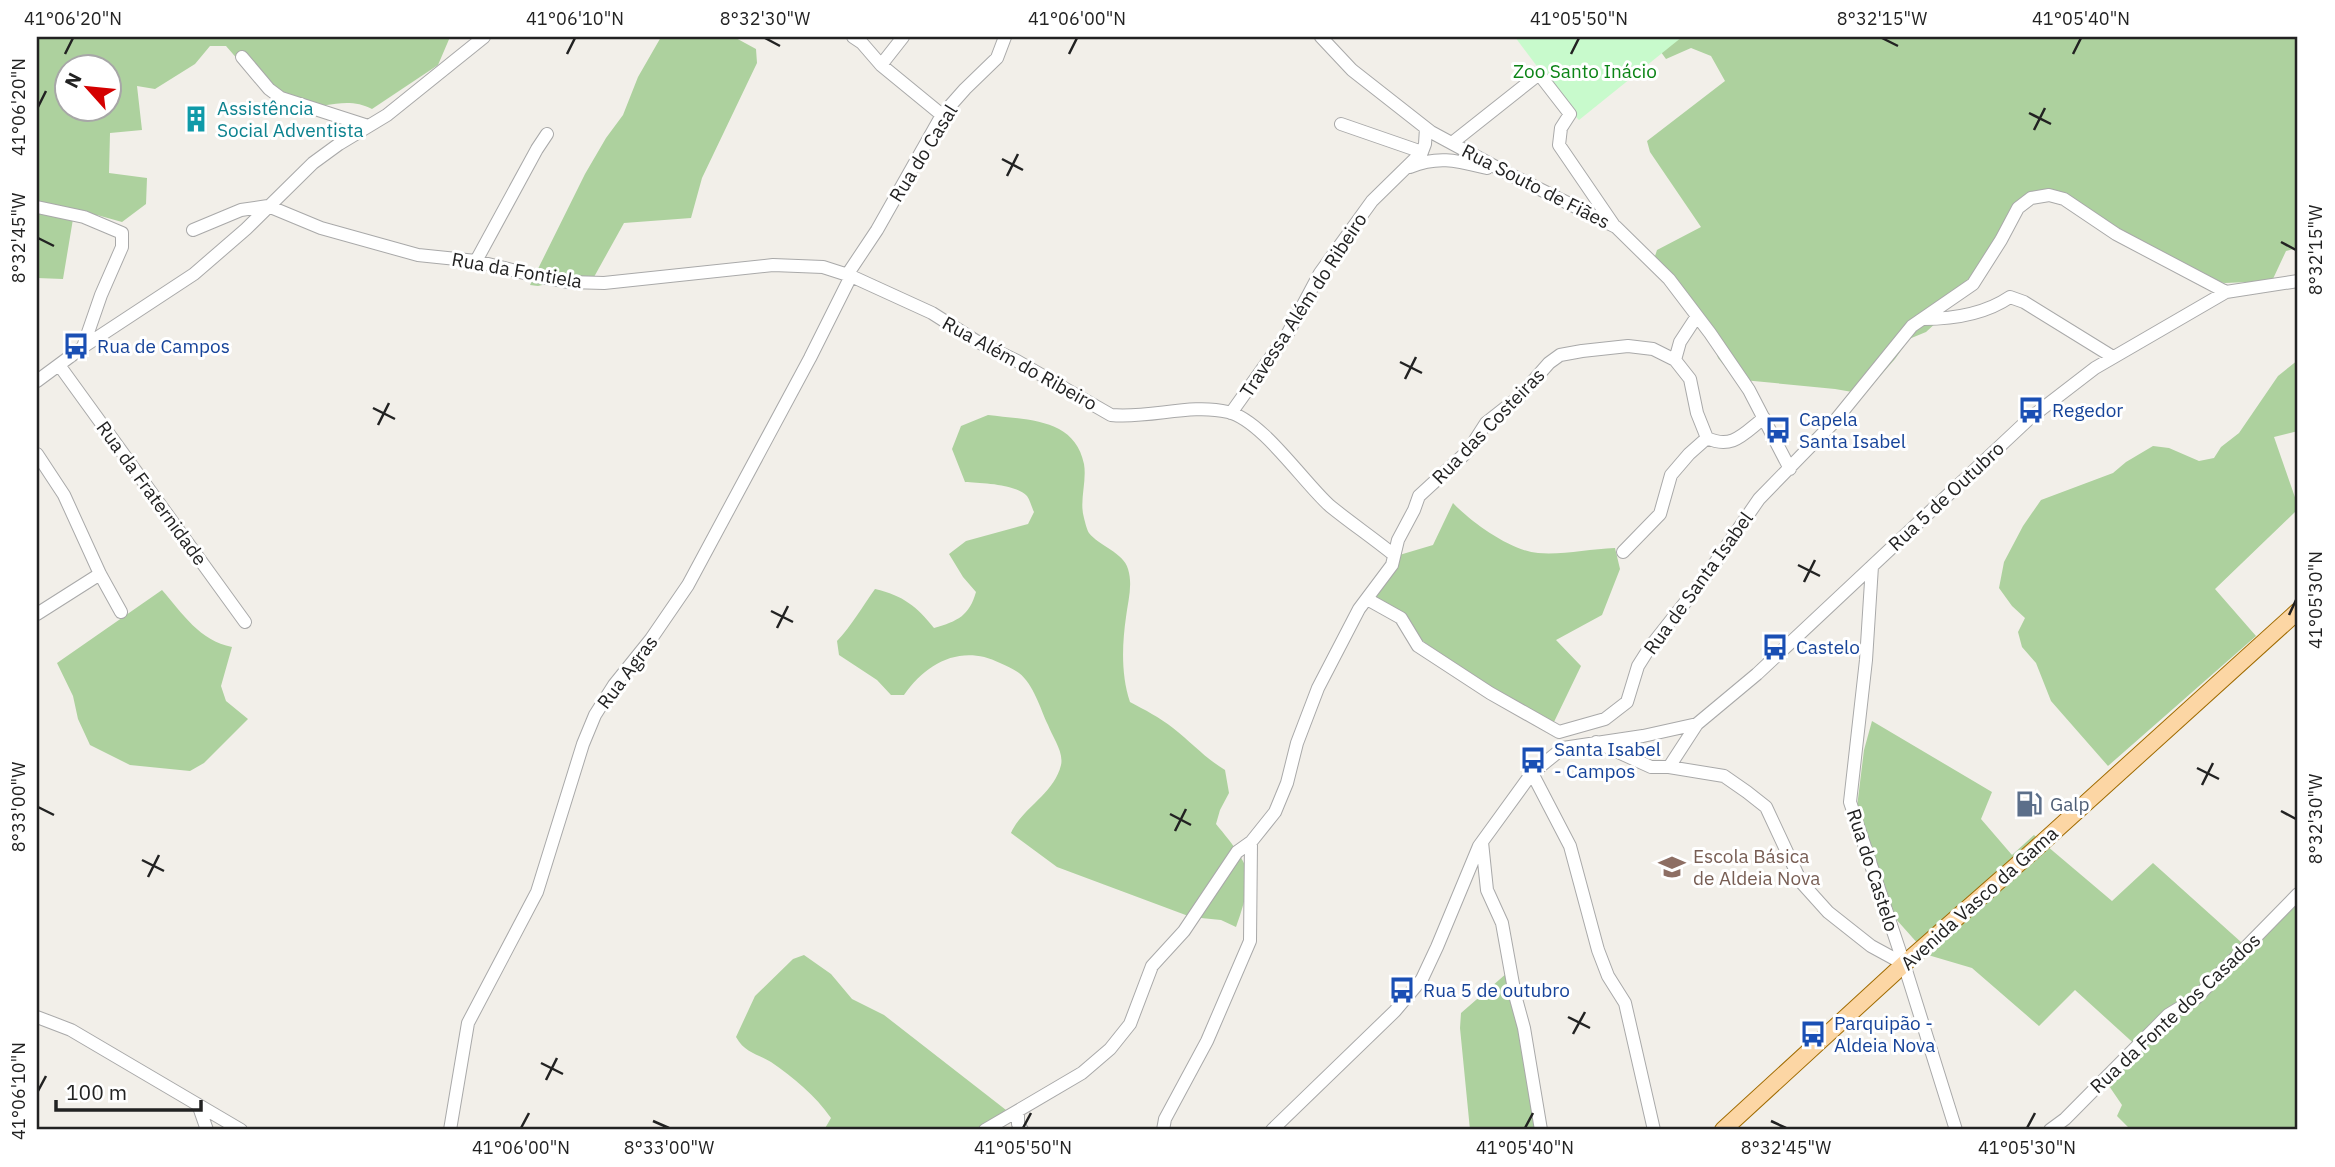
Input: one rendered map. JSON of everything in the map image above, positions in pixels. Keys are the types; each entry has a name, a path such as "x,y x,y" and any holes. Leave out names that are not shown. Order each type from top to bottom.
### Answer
{"main road":[{"name":"Avenida Vasco da Gama","path":"1723,1130 2298,611"}],"street":[{"path":"37,381 83,347 194,274 246,229 313,163 387,115 484,37"},
{"path":"853,37 862,43 881,65 942,115"},
{"path":"881,65 903,37"},
{"name":"Rua do Casal","path":"849,276 942,115 997,58 1005,37"},
{"name":"Rua Souto de Fiães","path":"1321,37 1352,70 1426,128 1505,172 1616,227 1669,279 1698,316 1749,390 1790,469"},
{"path":"242,57 269,89 281,98 368,126"},
{"path":"1452,143 1539,74 1570,114 1561,128 1559,145 1616,227"},
{"path":"1341,124 1422,152 1426,128"},
{"path":"476,261 547,134"},
{"name":"Travessa Além do Ribeiro","path":"1231,413 1289,333 1320,273 1351,229 1372,201 1422,152"},
{"name":"Travessa Além do Ribeiro","path":"1405,169 1423,162 1448,159 1505,172"},
{"name":"Rua de Santa Isabel","path":"1559,732 1605,719 1627,702 1638,666 1650,647 1706,576 1759,499 1834,422 1912,326 1973,284 2018,208 2031,198 2049,195 2064,199 2116,234 2226,292"},
{"path":"193,230 241,210 268,206"},
{"name":"Rua da Fontiela","path":"268,206 321,228 382,246 418,255 476,261 558,280 604,283 773,265 823,267 849,276"},
{"path":"37,207 84,217 122,233 124,240 83,347"},
{"name":"Rua Além do Ribeiro","path":"849,276 932,313 976,341 1017,361 1111,415 1211,410 1231,413"},
{"name":"Rua Agras","path":"450,1130 468,1023 537,892 594,715 688,585 810,358 849,276"},
{"name":"Rua 5 de Outubro","path":"1669,766 1697,724 1757,674 2030,418 2095,368 2226,292 2298,281"},
{"path":"1923,319 1943,319 1976,312 1997,306 2010,297 2024,302 2113,358"},
{"path":"1698,316 1680,342 1675,360 1690,379 1697,413 1707,438 1718,443 1732,442 1764,418"},
{"name":"Rua das Costeiras","path":"985,1130 1082,1073 1110,1049 1130,1024 1152,965 1184,931 1237,852 1251,842 1275,812 1318,688 1359,609 1392,565 1398,540 1419,496 1468,451 1486,423 1519,397 1549,363 1560,355 1628,346 1653,349 1675,360"},
{"name":"Rua da Fraternidade","path":"59,365 245,622"},
{"path":"1231,413 1250,424 1282,454 1329,505 1394,555"},
{"path":"1623,552 1660,513 1671,475 1707,438"},
{"path":"37,454 65,495 100,574 121,612"},
{"name":"Rua do Castelo","path":"1872,566 1866,660 1850,802 1956,1130"},
{"path":"37,614 100,574"},
{"path":"1367,599 1401,618 1418,646 1490,693 1559,732 1563,748"},
{"name":"Rua 5 de Outubro","path":"1272,1130 1395,1011 1422,979 1482,841 1532,773 1563,748 1643,736 1697,724"},
{"path":"1595,742 1651,767 1669,766 1724,776 1766,807 1801,882 1828,912 1871,946 1904,964"},
{"path":"1532,773 1570,846 1598,950 1608,976 1625,1003 1654,1130"},
{"path":"1482,841 1487,890 1502,923 1524,1028 1541,1130"},
{"path":"1163,1130 1165,1119 1207,1041 1250,941 1251,842"},
{"name":"Rua da Fonte dos Casados","path":"2050,1130 2168,1015 2196,998 2298,894"},
{"path":"37,1017 71,1030 241,1130"},
{"path":"199,1107 207,1130"},
{"path":"1017,1111 1018,1124 1022,1130"}],"green space":[{"path":"37,37 450,37 438,65 372,109 347,103 303,109 253,77 226,46 210,46 195,64 155,89 137,86 142,130 110,133 109,173 147,178 146,204 122,222 97,215 73,219 63,279 37,278"},
{"path":"661,37 734,37 756,49 757,63 702,178 691,218 624,223 594,277 530,285 585,174 623,115 638,77"},
{"name":"Zoo Santo Inácio","path":"1515,37 1682,37 1579,120"},
{"path":"1650,37 2298,37 2298,248 2286,251 2272,281 2225,283 2191,277 2084,214 2045,198 2022,205 1939,320 1926,332 1909,339 1864,394 1743,380 1728,370 1718,358 1713,342 1653,262 1657,250 1701,227 1650,152 1647,141 1725,81 1711,56 1691,48 1666,59"},
{"path":"2298,360 2298,431 2274,437 2298,506 2295,512 2215,589 2256,636 2108,766 2051,701 2036,663 2022,647 2018,632 2025,618 1999,588 2004,562 2023,526 2041,500 2113,473 2153,446 2169,448 2199,461 2214,458 2221,447 2239,433 2278,376"},
{"path":"988,415 1047,424 1071,438 1079,449 1085,478 1082,505 1089,533 1121,558 1128,569 1130,587 1123,660 1130,702 1168,724 1225,770 1229,793 1216,824 1239,854 1247,872 1246,893 1236,927 1221,920 1191,917 1057,867 1011,833 1022,816 1052,784 1061,765 1059,750 1036,697 1029,684 1017,672 986,658 959,656 934,665 913,683 904,695 891,695 877,680 839,655 837,641 875,589 909,603 934,628 961,616 970,607 976,592 949,554 966,541 1028,524 1034,512 1027,496 1007,487 965,482 952,449 961,426"},
{"path":"1453,503 1492,534 1527,551 1557,553 1615,548 1620,569 1602,615 1556,640 1581,666 1553,724 1451,662 1370,602 1393,574 1396,556 1433,545"},
{"path":"162,590 184,617 201,632 210,639 232,647 221,686 226,701 248,719 204,763 190,771 130,765 90,745 78,719 73,696 57,663"},
{"path":"1872,721 1992,792 1981,819 2012,855 2034,835 2112,901 2153,863 2251,951 2298,903 2298,1130 2131,1130 2117,1116 2122,1105 2107,1083 2140,1049 2075,990 2039,1026 1972,968 1928,955 1895,918 1857,807 1864,750"},
{"path":"804,955 831,974 852,999 884,1015 1006,1110 977,1130 824,1130 831,1118 804,1087 771,1062 747,1050 736,1037 755,996 793,959"},
{"path":"1507,973 1537,1130 1470,1130 1460,1028 1461,1013"}],"place":[{"name":"Assistência Social Adventista","path":"196,119"},
{"name":"Rua de Campos","path":"76,346"},
{"name":"Regedor","path":"2031,410"},
{"name":"Capela Santa Isabel","path":"1778,430"},
{"name":"Castelo","path":"1775,647"},
{"name":"Santa Isabel - Campos","path":"1533,760"},
{"name":"Galp","path":"2029,804"},
{"name":"Escola Básica de Aldeia Nova","path":"1672,867"},
{"name":"Rua 5 de outubro","path":"1402,990"},
{"name":"Parquipão - Aldeia Nova","path":"1813,1034"}]}
